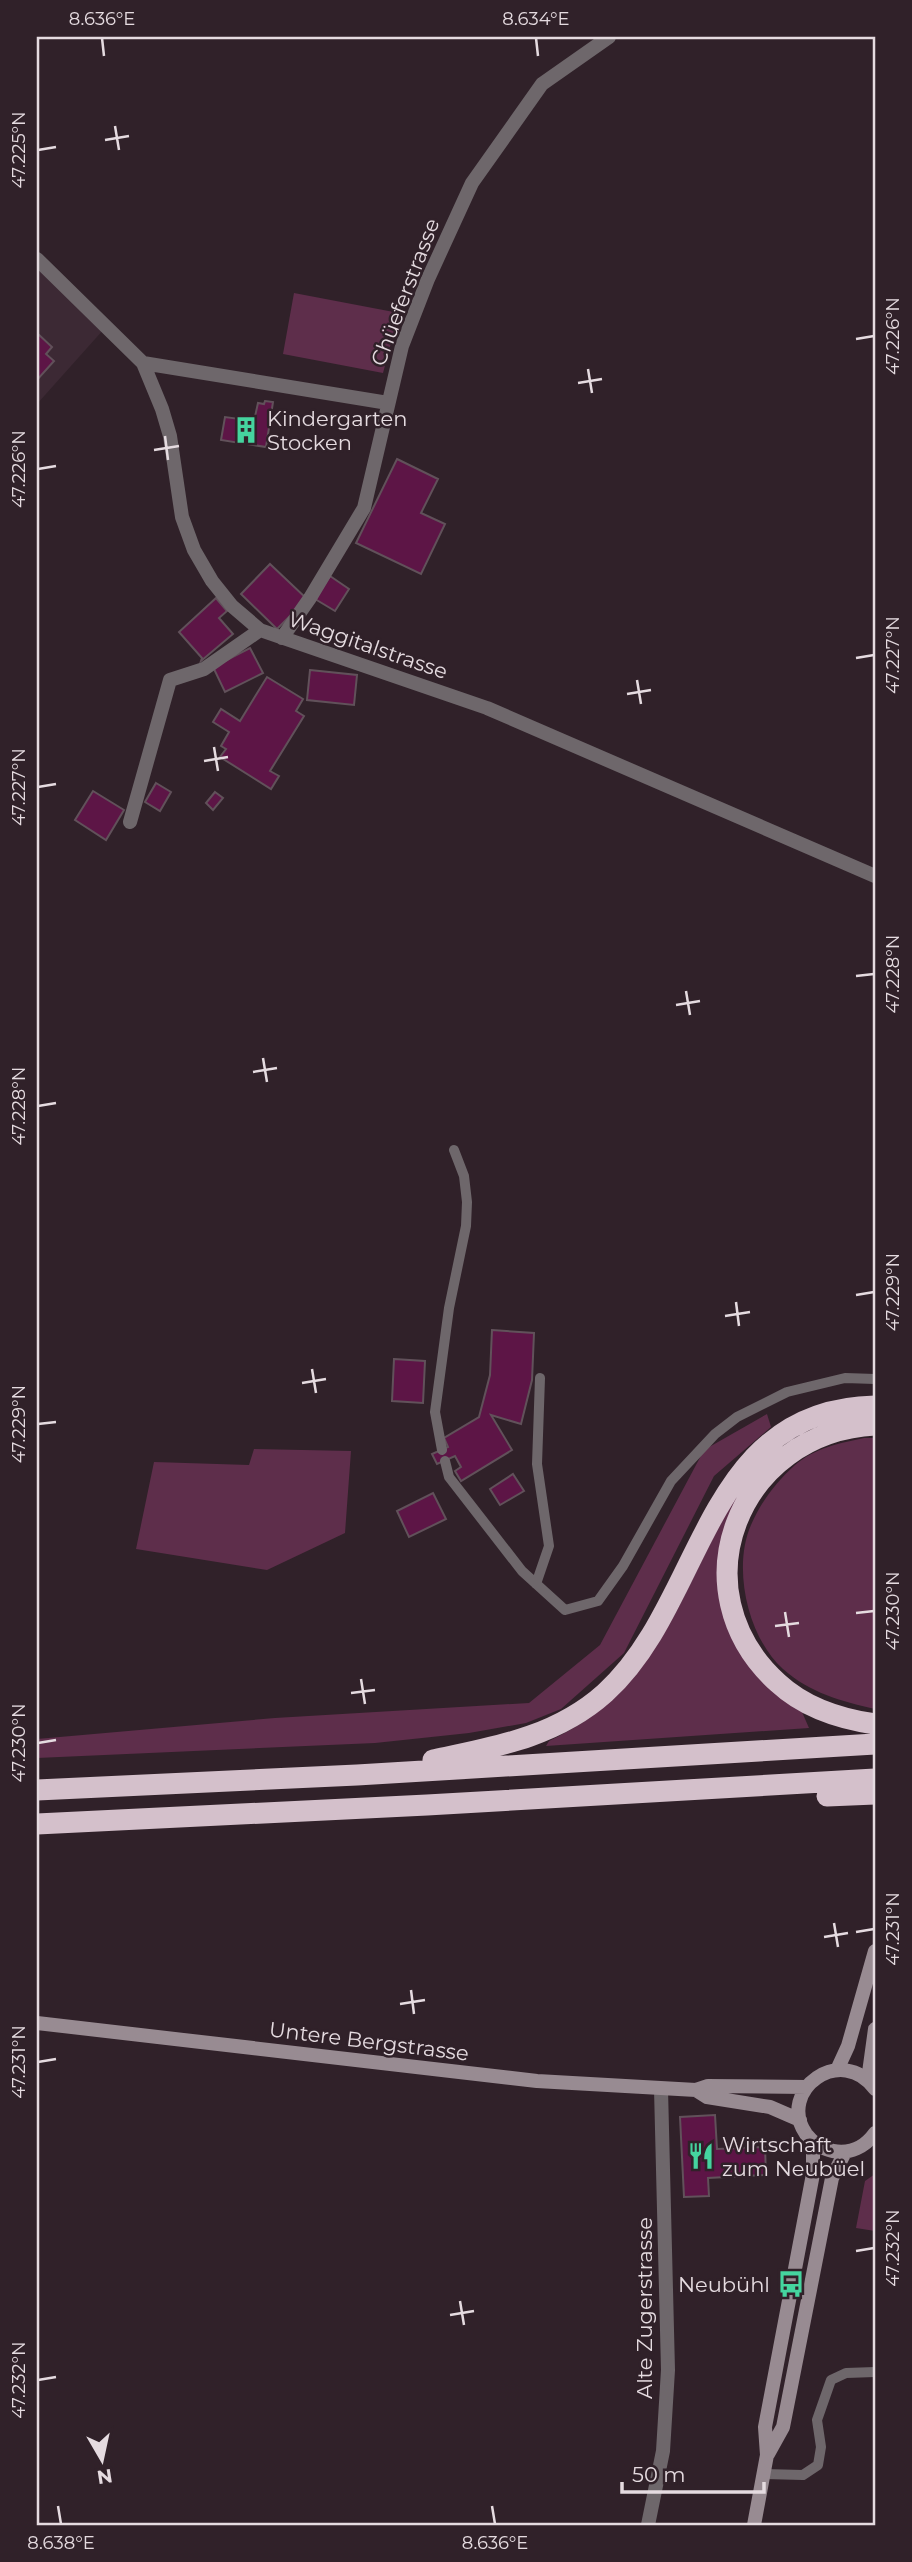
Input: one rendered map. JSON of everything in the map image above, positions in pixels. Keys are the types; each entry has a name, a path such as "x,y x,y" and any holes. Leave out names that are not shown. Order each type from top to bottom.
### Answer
{"highway":[{"path":"357,1775 509,1744 549,1730 582,1711 613,1686 638,1656 661,1617 713,1513 733,1482 754,1457 781,1434 814,1417 838,1409 875,1406"},
{"path":"875,1425 839,1430 818,1437 796,1449 768,1471 742,1510 731,1542 728,1566 729,1593 737,1623 753,1653 769,1674 789,1692 810,1705 840,1717 875,1724"},
{"path":"37,1790 357,1775 875,1744"},
{"path":"37,1824 875,1779"},
{"path":"728,1788 793,1798 875,1794"}],"main road":[{"path":"837,2070 848,2046 875,1951"},
{"name":"Untere Bergstrasse","path":"37,2023 537,2081 696,2090 708,2086 807,2087"},
{"path":"871,2085 875,2029"},
{"path":"871,2085 853,2072 837,2070 817,2077 807,2087 800,2103 800,2120 807,2135 828,2150 845,2152 859,2148 875,2133"},
{"name":"Untere Bergstrasse","path":"696,2090 708,2097 770,2107 800,2120"},
{"path":"754,2525 767,2455 765,2427 813,2174 813,2141"},
{"path":"767,2455 783,2427 832,2178 845,2152"}],"street":[{"name":"Chüeferstrasse","path":"282,638 310,598 364,508 402,346 428,279 472,183 542,84 609,37"},
{"name":"Waggitalstrasse","path":"37,259 143,363 170,436 182,517 194,550 232,606 260,630 487,708 875,876"},
{"path":"143,363 388,403"},
{"path":"130,822 170,680 204,669 260,630"},
{"name":"Alte Zugerstrasse","path":"648,2525 663,2451 668,2370 661,2089"}],"lane":[{"path":"454,1150 464,1176 466,1226 449,1308 435,1412 449,1477 522,1571 565,1611 598,1601 623,1566 671,1480 715,1434 737,1417 787,1392 845,1378 875,1379"},
{"path":"536,1584 549,1546 537,1464 540,1378"},
{"path":"764,2474 803,2475 818,2465 821,2447 817,2420 831,2379 846,2373 875,2372"}],"shaded area":[{"path":"37,264 104,329 37,404"},
{"path":"294,293 399,313 383,373 283,354"},
{"path":"767,1414 771,1427 714,1476 624,1653 561,1709 526,1723 469,1733 375,1743 37,1758 37,1739 275,1718 529,1703 600,1645 704,1450"},
{"path":"864,1438 875,1438 875,1709 815,1690 793,1677 771,1656 752,1621 747,1602 743,1561 745,1542 751,1525 775,1485 795,1465 811,1454"},
{"path":"254,1449 351,1451 345,1533 267,1570 136,1549 154,1462 249,1465"},
{"path":"742,1487 723,1534 719,1560 721,1593 802,1712 809,1728 546,1746 549,1741 588,1719 619,1693 645,1663 666,1630"},
{"path":"875,2174 875,2231 856,2228 865,2181"}],"building":[{"path":"37,333 52,347 46,354 54,361 37,380"},
{"name":"Kindergarten Stocken","path":"265,401 273,402 266,447 221,440 225,417 254,421 258,403 264,404"},
{"path":"397,459 438,479 421,513 445,524 421,574 356,543"},
{"path":"270,564 307,599 277,629 241,594"},
{"path":"330,576 349,589 335,611 315,599"},
{"path":"216,598 227,611 219,618 233,634 201,661 202,658 179,632"},
{"path":"250,648 263,673 225,692 213,667"},
{"path":"310,670 357,675 354,705 307,700"},
{"path":"267,677 303,699 296,711 304,716 270,771 279,776 271,789 220,757 226,749 221,746 229,732 213,722 221,709 240,721"},
{"path":"156,783 171,792 160,811 145,802"},
{"path":"93,791 124,810 106,840 75,820"},
{"path":"215,792 223,798 213,810 206,803"},
{"path":"492,1330 534,1333 532,1380 521,1424 491,1415 512,1450 461,1481 455,1471 461,1467 455,1456 437,1464 432,1454 448,1447 444,1438 479,1417 490,1375"},
{"path":"394,1359 425,1361 423,1403 392,1401"},
{"path":"513,1474 524,1491 500,1505 490,1489"},
{"path":"433,1493 446,1519 409,1537 397,1511"},
{"path":"715,2115 717,2149 765,2147 766,2175 708,2178 709,2196 684,2197 680,2117"}],"place":[{"name":"Kindergarten Stocken","path":"246,430"},
{"name":"Wirtschaft zum Neubüel","path":"701,2156"},
{"name":"Neubühl","path":"791,2284"}]}
